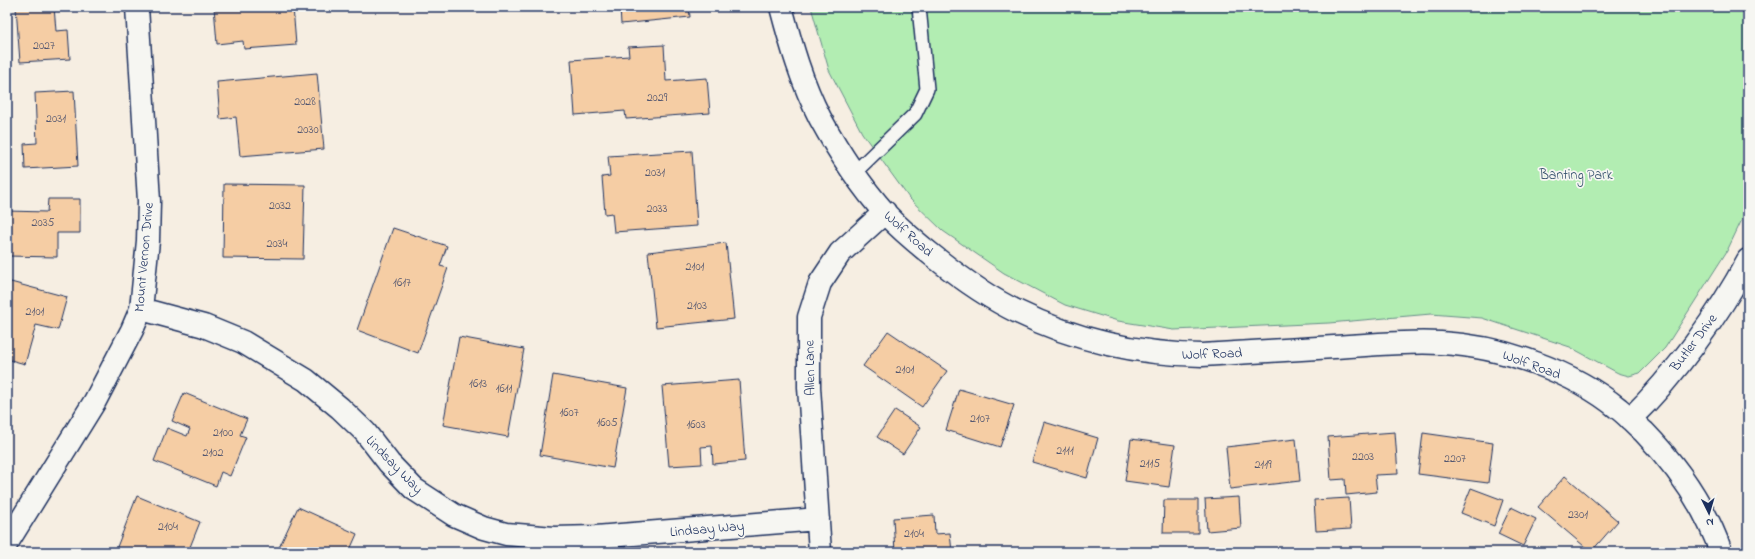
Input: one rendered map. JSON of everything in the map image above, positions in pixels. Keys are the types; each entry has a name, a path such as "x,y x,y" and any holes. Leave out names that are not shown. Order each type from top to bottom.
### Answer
{"street":[{"name":"Mount Vernon Drive","path":"7,543 95,401 132,330 141,309 149,201 136,7"},
{"name":"Wolf Road","path":"781,7 796,62 819,116 854,173 885,212 909,237 962,278 1018,312 1078,336 1139,350 1187,355 1403,343 1441,343 1473,346 1504,353 1564,375 1606,400 1630,418 1660,448 1684,478 1701,505 1721,552"},
{"name":"Allen Lane","path":"820,552 809,387 809,317 820,283 840,253 885,212"},
{"name":"Butler Drive","path":"1630,418 1650,399 1692,346 1734,286 1748,260"},
{"name":"Lindsay Way","path":"141,309 204,326 243,342 300,376 340,408 365,432 389,462 414,489 454,515 484,528 506,534 554,538 589,537 818,519"}],"lane":[{"path":"854,173 915,114 927,88 919,7"}],"green space":[{"name":"Banting Park","path":"811,7 1748,7 1748,207 1727,251 1665,348 1640,373 1629,376 1618,373 1570,347 1482,318 1431,314 1329,323 1174,330 1118,321 1065,305 1004,273 943,231 909,198 862,133 829,70"}],"building":[{"path":"16,7 54,7 56,31 68,30 70,59 20,62"},
{"path":"214,7 293,7 296,45 244,49 243,41 217,44"},
{"path":"620,7 689,7 690,17 621,24"},
{"path":"664,45 666,81 707,78 710,113 626,119 625,111 575,115 571,60 629,56 628,47"},
{"path":"317,73 324,149 240,156 236,117 220,119 217,82"},
{"path":"74,91 78,166 25,169 24,144 37,143 35,93"},
{"path":"692,151 697,226 614,232 612,213 605,214 602,177 610,176 608,156"},
{"path":"224,184 305,185 303,259 223,258"},
{"path":"48,199 80,199 80,233 57,233 57,257 7,256 7,211 47,212"},
{"path":"393,228 447,246 440,266 448,268 418,353 357,330"},
{"path":"726,243 734,319 656,327 648,252"},
{"path":"7,281 67,297 58,330 36,325 25,364 7,359"},
{"path":"888,331 947,371 922,407 863,366"},
{"path":"459,337 524,349 508,437 443,425"},
{"path":"553,375 627,388 613,468 540,455"},
{"path":"739,380 745,461 713,464 712,446 701,447 702,464 669,466 662,386"},
{"path":"959,389 1014,405 1000,447 946,430"},
{"path":"184,393 247,419 240,435 246,437 230,476 221,472 216,486 154,461 167,428 187,436 190,429 172,421"},
{"path":"1748,403 1748,416 1741,411"},
{"path":"895,410 921,427 903,454 877,437"},
{"path":"1044,422 1098,438 1087,478 1032,462"},
{"path":"1395,432 1398,474 1375,475 1377,492 1346,495 1345,479 1331,480 1328,437"},
{"path":"1423,433 1493,443 1488,483 1418,474"},
{"path":"1131,439 1175,445 1169,487 1125,481"},
{"path":"1296,439 1300,481 1230,489 1226,447"},
{"path":"1565,476 1618,521 1591,552 1538,507"},
{"path":"1471,488 1503,500 1494,526 1461,513"},
{"path":"137,496 200,522 188,552 115,552"},
{"path":"1239,497 1241,528 1207,531 1205,499"},
{"path":"1349,498 1351,529 1316,531 1314,500"},
{"path":"1164,500 1198,500 1198,533 1163,533"},
{"path":"298,507 357,534 349,552 277,552"},
{"path":"1511,507 1536,519 1523,546 1498,534"},
{"path":"934,515 935,534 950,533 952,552 895,552 893,518"}]}
